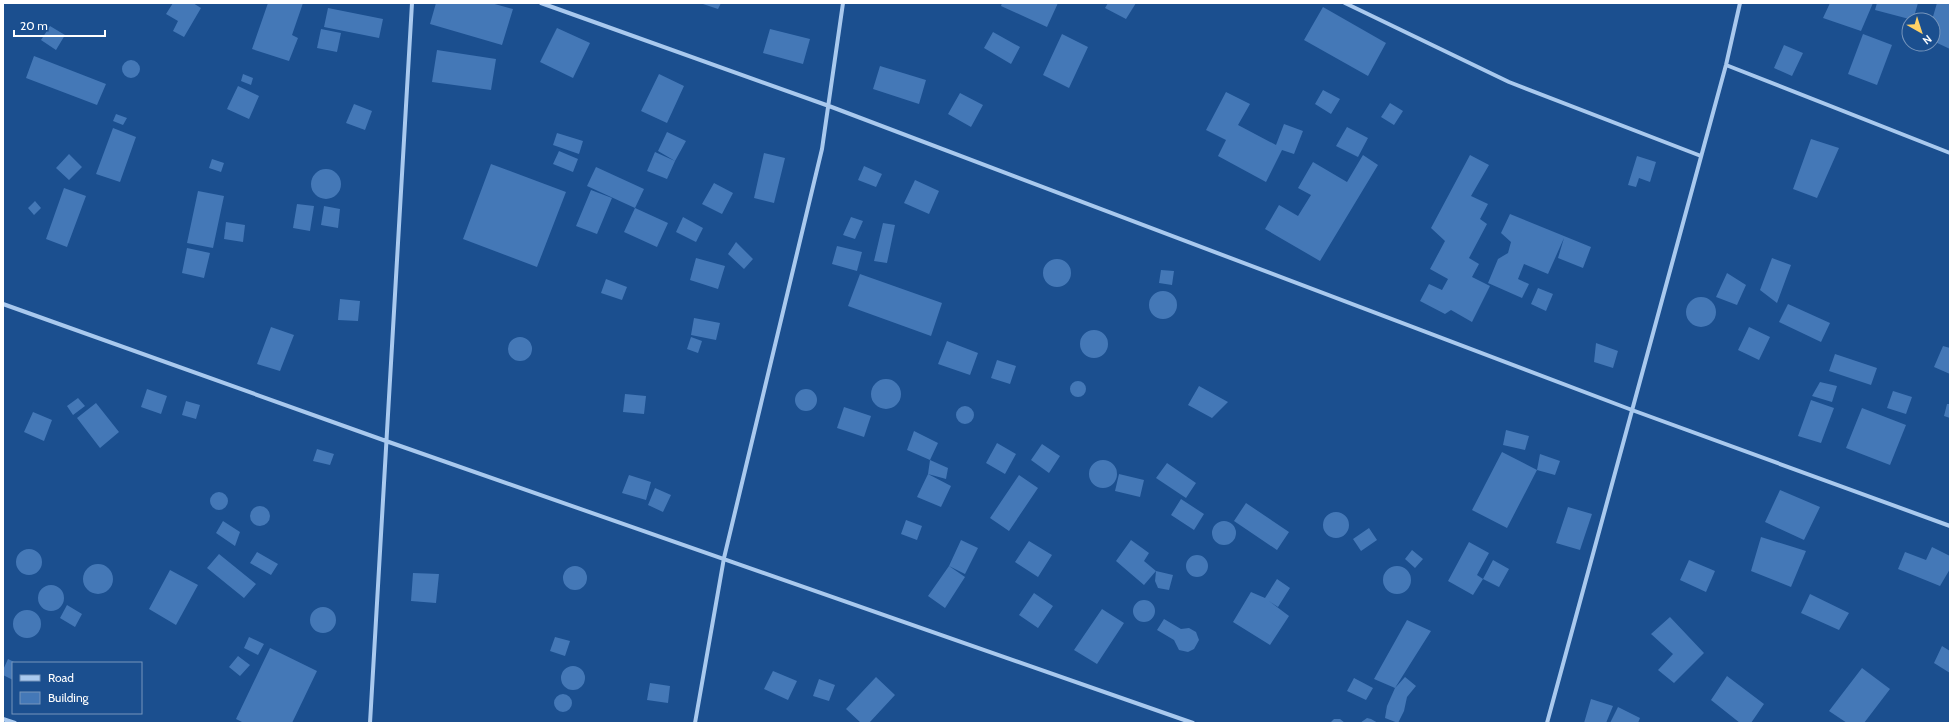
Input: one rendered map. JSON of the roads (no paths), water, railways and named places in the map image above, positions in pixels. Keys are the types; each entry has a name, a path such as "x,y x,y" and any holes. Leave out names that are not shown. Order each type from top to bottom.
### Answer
{"street":[{"path":"370,723 412,3"},
{"path":"541,3 829,106 1632,410 1950,526"},
{"path":"695,723 724,558 822,149 843,3"},
{"path":"1345,3 1509,82 1701,156"},
{"path":"1547,723 1726,65 1740,3"},
{"path":"1726,65 1950,153"},
{"path":"3,304 386,441 1193,723"},
{"path":"3,719 15,723"}]}
